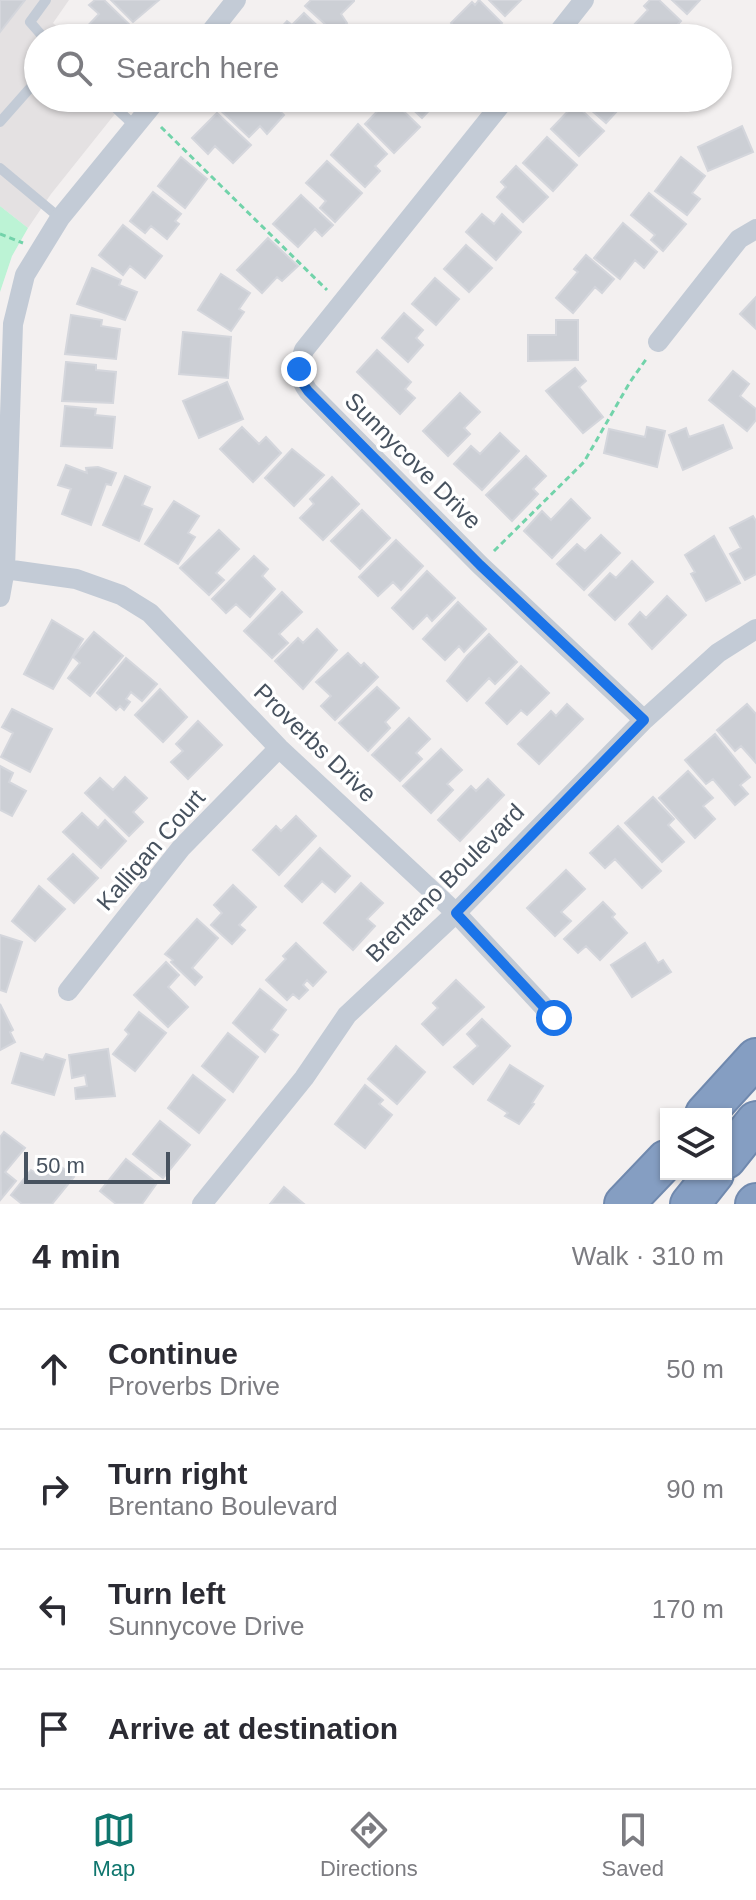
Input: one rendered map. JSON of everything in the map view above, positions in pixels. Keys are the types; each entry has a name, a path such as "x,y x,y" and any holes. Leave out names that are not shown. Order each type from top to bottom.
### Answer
{"highway":[{"path":"710,1108 751,1060"},
{"path":"732,1151 756,1121"},
{"path":"624,1204 660,1166"},
{"path":"690,1204 709,1180"}],"street":[{"path":"217,24 236,0"},
{"path":"565,24 584,0"},
{"path":"0,597 5,569 4,448 18,295 25,275 60,218 146,112"},
{"name":"Sunnycove Drive","path":"495,112 304,350 299,369 301,381 480,565 644,720"},
{"path":"658,342 739,239 756,229"},
{"name":"Proverbs Drive","path":"5,569 76,579 121,595 150,613 279,748 456,913 554,1018"},
{"name":"Brentano Boulevard","path":"202,1204 304,1078 347,1015 456,913 644,720 718,653 756,629"},
{"name":"Kalligan Court","path":"68,991 181,848 279,748"}],"lane":[{"path":"32,24 30,22 46,0"},
{"path":"0,122 24,95"},
{"path":"0,168 60,218"}],"path":[{"path":"146,112 341,304"},
{"path":"480,565 584,462 636,371 658,342"}],"shaded area":[{"path":"0,0 69,0 54,24 24,24 24,112 116,112 28,228 0,206"}],"green space":[{"path":"0,206 28,228 12,256 0,292"}],"building":[{"path":"0,0 25,0 0,32"},
{"path":"95,0 104,0 129,24 90,24 99,14 89,5"},
{"path":"111,0 159,0 133,22"},
{"path":"311,0 354,0 341,14 346,24 325,24 305,6"},
{"path":"479,0 502,23 451,23 472,2 475,5"},
{"path":"489,0 521,0 505,16"},
{"path":"650,0 659,0 681,21 678,24 635,24 648,10 644,6"},
{"path":"672,0 700,0 687,14"},
{"path":"304,13 315,24 293,24"},
{"path":"222,112 281,112 284,115 267,134 260,126 249,137"},
{"path":"377,112 404,112 420,127 394,153 365,124"},
{"path":"567,112 584,112 604,131 579,156 551,129"},
{"path":"593,112 616,112 606,123"},
{"path":"217,113 251,145 233,163 215,146 208,154 192,138"},
{"path":"358,124 387,154 375,166 380,171 365,187 331,155"},
{"path":"742,126 753,152 708,171 698,147"},
{"path":"547,137 577,165 553,191 523,163"},
{"path":"181,157 207,179 185,208 158,186"},
{"path":"681,157 705,176 692,193 700,199 687,215 655,191"},
{"path":"327,161 362,193 335,222 320,208 326,201 306,183"},
{"path":"516,166 548,197 523,222 497,197 506,187 501,182"},
{"path":"153,192 181,214 175,221 179,224 167,239 151,226 145,233 130,221"},
{"path":"649,193 686,224 663,251 651,240 655,235 631,215"},
{"path":"301,195 333,225 322,236 315,229 298,247 273,224"},
{"path":"482,214 494,224 502,214 521,232 496,260 466,232"},
{"path":"623,223 657,252 644,268 635,260 620,279 594,258"},
{"path":"123,225 162,256 145,278 130,266 123,275 99,255"},
{"path":"268,238 298,266 282,281 277,277 262,293 237,270"},
{"path":"466,245 492,268 469,292 444,269"},
{"path":"586,255 614,279 602,293 595,287 573,313 556,298 578,272 574,269"},
{"path":"92,268 121,280 119,285 137,292 125,320 77,304"},
{"path":"221,274 250,293 239,309 244,312 231,331 198,310"},
{"path":"435,278 459,299 436,325 412,304"},
{"path":"756,297 756,329 740,314"},
{"path":"404,313 423,330 416,338 423,345 408,362 382,338"},
{"path":"71,315 102,320 101,326 120,329 116,359 65,354"},
{"path":"556,320 578,320 578,360 528,361 528,335 556,335"},
{"path":"183,332 231,337 228,378 179,374"},
{"path":"377,350 411,382 405,389 415,398 400,414 357,372"},
{"path":"66,362 96,365 96,370 116,372 113,403 62,401"},
{"path":"575,368 586,381 579,387 603,417 583,433 546,391"},
{"path":"733,371 749,384 740,396 756,409 756,420 747,431 709,400"},
{"path":"227,382 243,419 199,438 183,401"},
{"path":"460,393 480,412 464,428 470,434 448,456 423,431"},
{"path":"65,406 96,409 95,415 115,417 112,448 61,446"},
{"path":"723,425 732,448 683,470 669,435 686,428 689,437"},
{"path":"242,427 259,444 266,437 281,453 253,482 220,449"},
{"path":"647,427 665,431 657,467 604,453 609,429 645,437"},
{"path":"500,433 519,451 482,490 454,464 471,446 480,454"},
{"path":"292,449 324,475 294,506 265,478"},
{"path":"526,456 546,476 533,489 538,494 512,521 486,495"},
{"path":"66,465 87,473 86,468 98,467 116,473 111,485 106,484 91,525 62,514 71,489 58,485"},
{"path":"125,476 150,487 142,505 152,509 139,541 103,525"},
{"path":"332,477 359,504 323,540 300,518 314,504 310,499"},
{"path":"571,499 590,518 552,558 524,531 542,511 551,520"},
{"path":"174,501 199,516 188,533 195,537 178,564 145,544"},
{"path":"362,510 390,538 360,569 331,541"},
{"path":"753,516 756,521 756,574 745,580 730,554 741,548 730,528"},
{"path":"219,530 239,549 216,573 224,580 209,595 180,568"},
{"path":"601,535 620,553 584,590 557,564 577,544 585,551"},
{"path":"714,536 740,583 706,601 691,574 695,572 685,555"},
{"path":"396,540 423,566 401,590 393,582 378,596 359,577"},
{"path":"254,556 268,569 262,576 275,589 250,617 236,604 226,613 212,599"},
{"path":"632,561 653,582 615,620 589,595 610,573 616,578"},
{"path":"427,571 455,598 432,621 427,615 413,629 392,608"},
{"path":"282,592 302,612 279,634 288,643 272,658 244,631"},
{"path":"667,596 686,615 652,649 629,624 640,612 646,618"},
{"path":"458,602 486,629 464,652 459,646 445,660 423,639"},
{"path":"52,620 83,639 53,689 24,674"},
{"path":"317,629 337,650 303,689 275,661 298,638 303,643"},
{"path":"94,632 123,656 90,696 68,678 80,663 73,657"},
{"path":"489,634 517,662 495,684 489,678 467,701 447,681"},
{"path":"348,653 378,677 335,720 321,706 331,696 316,682"},
{"path":"126,658 157,684 142,701 131,692 126,699 130,702 124,710 120,706 116,710 97,693"},
{"path":"521,666 549,693 527,715 521,710 507,724 486,703"},
{"path":"377,687 399,708 385,722 390,728 368,751 339,723"},
{"path":"160,689 187,717 163,742 135,715"},
{"path":"567,704 583,719 539,764 518,744 551,711 556,716"},
{"path":"747,704 756,714 756,763 741,746 735,751 717,730"},
{"path":"12,709 52,729 30,772 1,757 13,733 2,727"},
{"path":"409,718 430,739 416,753 422,759 400,781 372,755"},
{"path":"198,721 222,745 188,779 171,762 183,751 176,744"},
{"path":"715,734 750,777 740,785 748,794 735,805 713,779 706,784 685,760"},
{"path":"441,749 462,770 447,784 453,790 431,813 403,786"},
{"path":"0,766 13,773 9,782 26,791 12,816 0,810"},
{"path":"688,771 713,798 703,806 715,819 695,838 659,798"},
{"path":"125,777 147,798 133,812 143,822 129,836 85,793 100,778 113,790"},
{"path":"488,779 504,795 460,841 438,820 471,786 476,791"},
{"path":"653,797 674,819 668,825 684,842 662,862 625,823"},
{"path":"82,813 98,828 105,820 126,841 101,868 63,832"},
{"path":"296,816 316,836 279,875 253,850 276,826 281,831"},
{"path":"618,826 661,871 642,888 615,859 605,868 590,853"},
{"path":"320,848 350,876 335,892 322,881 302,902 285,886"},
{"path":"73,854 98,878 74,903 48,879"},
{"path":"566,870 585,889 561,912 571,921 555,936 527,908"},
{"path":"361,883 383,903 367,919 375,926 353,950 324,923"},
{"path":"233,885 256,907 239,925 245,930 232,944 211,925 222,913 214,905"},
{"path":"39,886 65,909 35,941 12,921"},
{"path":"603,902 627,933 600,960 586,946 578,953 564,939"},
{"path":"197,919 218,938 192,968 202,977 195,985 165,954"},
{"path":"0,935 22,942 6,992 0,990"},
{"path":"296,943 326,972 313,986 307,980 303,985 308,990 299,999 293,994 287,1000 266,980"},
{"path":"645,943 658,963 663,960 671,972 632,997 611,965"},
{"path":"166,962 179,975 168,987 188,1007 168,1027 134,995"},
{"path":"456,980 484,1007 443,1045 422,1024 438,1008 433,1003"},
{"path":"260,989 286,1010 271,1030 278,1035 265,1052 233,1023"},
{"path":"0,1004 13,1030 10,1032 15,1042 0,1050"},
{"path":"139,1012 166,1033 135,1071 113,1054 129,1034 125,1030"},
{"path":"482,1019 510,1046 473,1084 454,1067 478,1046 467,1034"},
{"path":"228,1033 258,1057 233,1092 202,1066"},
{"path":"396,1046 425,1072 397,1104 368,1079"},
{"path":"108,1049 115,1096 76,1099 75,1088 87,1086 85,1075 72,1078 69,1055"},
{"path":"21,1053 43,1060 46,1054 65,1060 54,1095 12,1083"},
{"path":"510,1065 543,1086 519,1124 488,1100"},
{"path":"193,1075 225,1100 199,1133 168,1108"},
{"path":"365,1085 383,1100 379,1104 392,1115 365,1148 335,1124"},
{"path":"160,1121 190,1145 163,1178 133,1154"},
{"path":"4,1132 25,1148 5,1172 16,1181 1,1199 0,1137"},
{"path":"50,1158 74,1177 52,1204 22,1204 11,1195 31,1170 37,1174"},
{"path":"126,1159 157,1183 142,1204 116,1204 100,1191"},
{"path":"284,1187 304,1204 270,1204"}],"route":[{"path":"299,369 301,381 308,391 480,565 644,720 456,913 554,1018"}]}
